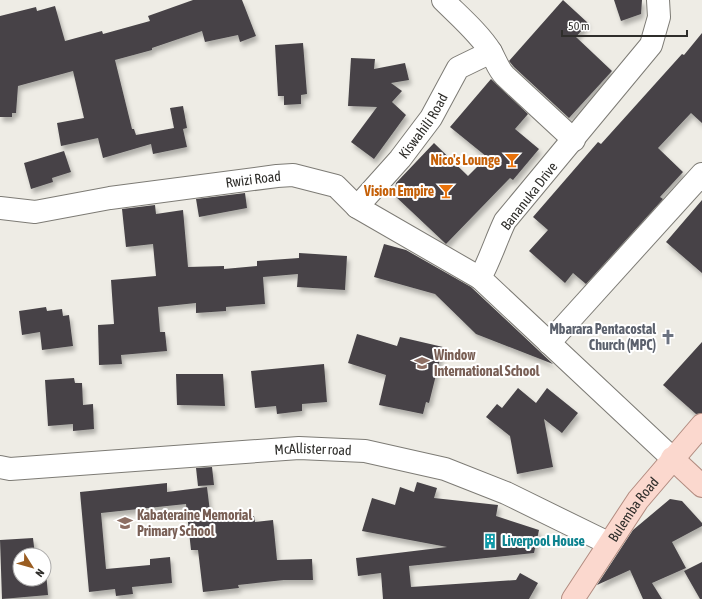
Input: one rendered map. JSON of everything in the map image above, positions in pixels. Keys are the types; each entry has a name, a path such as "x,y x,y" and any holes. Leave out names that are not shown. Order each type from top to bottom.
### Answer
{"main road":[{"name":"Bulemba Road","path":"573,599 608,543 638,500 672,458 702,425"},
{"path":"672,458 702,486"}],"street":[{"path":"443,0 491,52 498,69 574,140"},
{"name":"Bananuka Drive","path":"480,278 493,253 497,239 505,222 651,45 659,17 658,0"},
{"name":"Kiswahili Road","path":"357,207 400,159 431,118 458,68 491,52"},
{"path":"550,343 702,174"},
{"name":"Rwizi Road","path":"0,208 36,212 110,198 293,175 336,186 357,207 480,278"},
{"path":"480,278 672,458"},
{"name":"McAllister road","path":"0,467 10,469 71,466 299,448 365,451 445,469 506,493 608,543"}],"building":[{"path":"193,0 242,0 256,36 240,42 238,35 205,42 202,31 152,48 152,50 115,60 132,129 134,129 136,135 174,128 170,108 183,106 187,128 183,129 187,147 153,154 151,144 103,158 98,138 61,146 57,123 84,118 73,71 18,86 16,113 12,113 12,117 0,117 0,16 36,7 37,11 55,6 65,41 102,31 103,34 150,21 148,16"},
{"path":"563,0 588,23 576,37 612,71 569,118 509,61"},
{"path":"614,0 642,0 641,14 621,21"},
{"path":"702,33 702,123 691,113 658,148 683,172 660,197 663,199 586,284 573,273 565,283 529,251 548,230 533,217 598,142 601,144 682,54 684,55"},
{"path":"303,43 307,94 301,95 301,104 284,105 284,96 278,96 275,45"},
{"path":"351,58 375,59 374,69 405,63 409,80 391,83 402,91 392,102 406,115 374,159 351,142 377,107 348,106"},
{"path":"491,79 528,114 515,129 539,149 513,180 510,178 446,244 394,195 396,183 434,143 468,176 487,157 450,127"},
{"path":"64,151 71,172 52,178 53,182 31,189 24,163"},
{"path":"245,193 247,208 199,217 196,199"},
{"path":"702,200 702,273 666,242"},
{"path":"155,205 156,214 183,210 188,267 224,266 224,269 257,266 257,261 299,258 299,253 347,256 345,290 297,287 298,274 263,277 265,304 226,307 226,311 196,313 196,303 158,307 160,332 165,332 167,351 121,355 122,364 99,365 98,325 114,324 111,280 156,276 153,244 126,247 122,209"},
{"path":"384,244 406,250 471,287 553,364 476,334 435,294 374,277"},
{"path":"46,307 47,311 62,309 63,316 69,315 73,346 42,350 40,332 22,335 19,311"},
{"path":"357,334 397,346 400,337 443,347 429,403 426,402 423,414 379,405 386,375 348,363"},
{"path":"702,342 702,413 696,414 663,385"},
{"path":"324,364 327,402 302,404 302,411 277,414 276,406 255,408 251,371"},
{"path":"176,374 223,374 225,406 177,405"},
{"path":"74,378 75,383 82,383 83,405 93,404 94,429 73,431 73,424 48,426 45,380"},
{"path":"518,388 536,403 547,388 578,413 562,433 544,419 553,467 517,474 510,436 486,417 497,404 502,408"},
{"path":"212,467 214,485 198,486 196,468"},
{"path":"417,482 437,488 434,498 498,505 496,516 539,530 534,553 409,566 411,587 516,580 520,573 538,583 529,599 383,599 381,573 358,576 356,558 447,547 362,531 372,498 395,505 400,487 414,492"},
{"path":"167,483 167,492 207,487 211,520 254,516 255,522 273,520 277,560 312,559 313,580 284,580 238,585 239,588 203,592 198,550 191,550 186,504 101,513 106,569 150,565 150,559 170,557 172,583 132,587 133,594 116,596 115,589 89,592 80,492"},
{"path":"670,499 682,501 702,523 702,526 672,542 686,568 652,583 662,599 643,599 630,570 597,585 633,530"},
{"path":"33,538 34,547 12,547 12,587 47,587 48,595 2,599 0,540"},
{"path":"702,562 702,599 700,599 684,571"}],"place":[{"name":"Nico's Lounge","path":"512,160"},
{"name":"Vision Empire","path":"446,191"},
{"name":"Mbarara Pentacostal Church (MPC)","path":"668,337"},
{"name":"Window International School","path":"422,363"},
{"name":"Kabateraine Memorial Primary School","path":"125,523"},
{"name":"Liverpool House","path":"490,541"}]}
